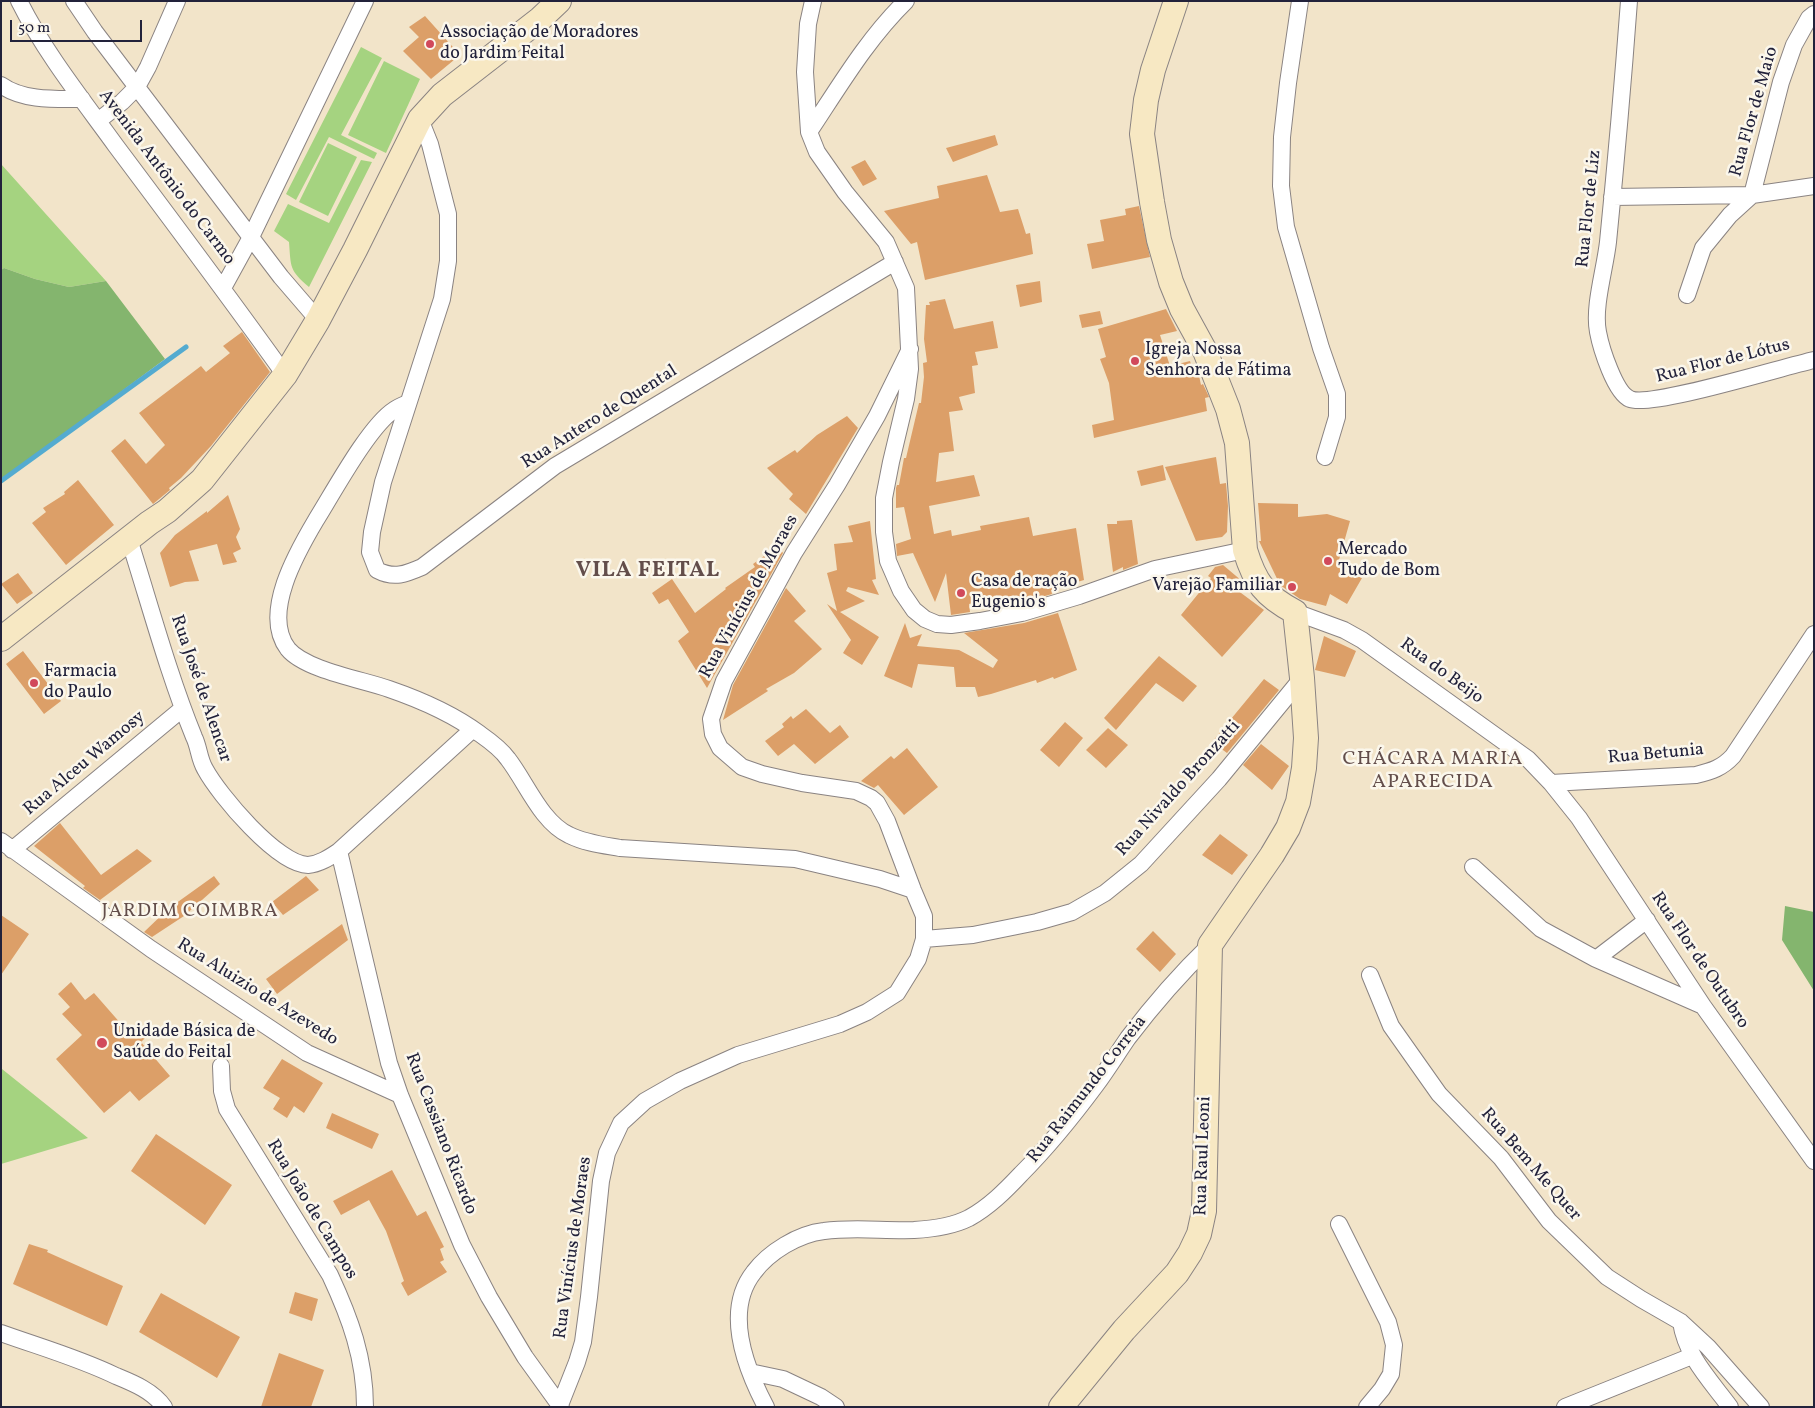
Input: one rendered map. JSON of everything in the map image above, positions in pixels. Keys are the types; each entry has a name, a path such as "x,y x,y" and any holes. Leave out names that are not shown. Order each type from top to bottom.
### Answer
{"street":[{"name":"Avenida Antônio do Carmo","path":"19,1 50,54 82,99 223,288 285,375"},
{"name":"Avenida Antônio do Carmo","path":"74,1 94,32 281,276 318,320"},
{"path":"98,121 137,87 148,67 177,1"},
{"path":"223,288 251,237 365,1"},
{"path":"1,639 167,511 202,480 285,375 318,320 420,119 442,95 540,19 559,1"},
{"path":"814,1 808,24 805,72 809,132 817,152 845,192 886,242 906,288 910,369 906,399 884,498 884,532 888,561 901,591 914,610 925,619 937,624 951,625 1022,613 1079,596 1155,569 1245,550"},
{"path":"809,132 862,52 906,1"},
{"path":"1176,1 1153,70 1146,100 1142,134 1152,202 1171,282 1182,309 1205,351 1228,409 1237,443 1245,550 1250,567 1263,589 1278,602 1295,612"},
{"path":"1300,1 1282,137 1281,186 1286,227 1321,348 1337,394 1338,418 1324,457"},
{"name":"Rua Flor de Liz","path":"1628,1 1612,197 1597,313 1598,332 1616,386 1630,399 1642,402"},
{"name":"Rua Flor de Maio","path":"1687,295 1703,248 1730,215 1752,195 1781,82 1794,46 1809,18 1814,14"},
{"path":"1,85 8,91 26,96 52,99 82,99"},
{"name":"Rua Antero de Quental","path":"420,119 430,144 442,187 448,214 449,239 442,299 383,482 372,532 370,552 377,570 386,575 401,576 422,567 555,466 895,262"},
{"path":"1612,197 1752,195 1814,186"},
{"name":"Rua Vinícius de Moraes","path":"560,1406 583,1342 601,1181 607,1153 621,1123 645,1101 680,1081 738,1055 840,1024 867,1012 897,993 918,958 924,939 924,916 887,822 877,803 856,791 794,781 762,774 742,767 720,748 713,734 711,719 724,681 794,553 837,485 877,416 910,349"},
{"name":"Rua Flor de Lótus","path":"1642,402 1814,360"},
{"path":"408,403 393,410 372,433 309,532 290,568 279,609 278,624 282,639 289,650 297,657 312,664 423,701 473,729 490,741 508,758 532,797 554,825 568,835 592,843 620,848 795,859 880,879 913,890"},
{"name":"Rua José de Alencar","path":"129,539 182,709 196,740 204,768 223,798 279,853 296,862 307,865 320,863 339,851 473,729"},
{"name":"Rua Raimundo Correia","path":"766,1407 750,1372 740,1338 739,1310 742,1289 753,1273 765,1260 789,1242 822,1231 929,1229 968,1219 1000,1196 1051,1141 1096,1085 1128,1038 1157,1002 1210,945 1272,855 1288,828 1298,802 1304,768 1306,738 1295,612"},
{"name":"Rua do Beijo","path":"1295,612 1344,630 1362,640 1528,760 1551,783"},
{"name":"Rua Betunia","path":"1551,783 1696,775 1714,771 1726,764 1733,756 1814,634"},
{"name":"Rua Nivaldo Bronzatti","path":"924,939 973,934 1037,922 1072,912 1105,893 1141,864 1219,779 1302,678"},
{"name":"Rua Alceu Wamosy","path":"7,846 182,709"},
{"name":"Rua Flor de Outubro","path":"1551,783 1579,818 1703,1006 1814,1161"},
{"name":"Rua Aluizio de Azevedo","path":"7,846 151,949 307,1053 400,1096"},
{"name":"Rua Cassiano Ricardo","path":"339,851 389,1063 400,1096 462,1245 489,1297 525,1357 560,1406"},
{"path":"1473,867 1541,930 1596,960 1703,1006"},
{"path":"1596,960 1647,920"},
{"name":"Rua Raul Leoni","path":"1061,1407 1124,1330 1177,1273 1199,1234 1204,1211 1210,945"},
{"name":"Rua Bem Me Quer","path":"1370,975 1391,1026 1439,1094 1501,1158 1549,1221 1608,1277 1640,1299 1681,1322 1708,1347 1762,1407"},
{"name":"Rua João de Campos","path":"221,1066 222,1091 227,1109 330,1275 342,1300 358,1346 364,1380 365,1407"},
{"path":"1340,1224 1388,1322 1394,1345 1391,1374 1382,1389 1367,1407"},
{"path":"1681,1322 1685,1342 1692,1356 1730,1407"},
{"path":"1,1333 84,1361 136,1384 151,1393 164,1407"},
{"path":"1565,1407 1692,1356"},
{"path":"750,1372 783,1380 836,1407"}],"green space":[{"path":"361,47 382,58 341,135 377,153 374,159 329,137 296,200 286,194"},
{"path":"384,61 420,79 386,153 348,135"},
{"path":"328,143 357,157 328,216 299,202"},
{"path":"361,160 372,162 309,287 292,268 289,242 274,231 288,204 329,223"},
{"path":"1,164 106,281 69,287 35,279 4,268 1,270"},
{"path":"4,268 35,279 69,287 106,281 165,359 1,481 1,270"},
{"path":"1785,906 1814,912 1814,991 1782,940"},
{"path":"1,1066 2,1069 88,1138 1,1164"}],"building":[{"name":"Associação de Moradores do Jardim Feital","path":"425,16 460,55 431,79 403,51 419,37 409,27"},
{"path":"995,135 998,145 953,162 946,148"},
{"path":"865,160 877,179 863,186 851,167"},
{"path":"987,175 1000,212 1018,209 1026,234 1030,233 1033,254 925,280 917,242 911,244 884,211 939,198 937,186"},
{"path":"1139,206 1150,257 1092,269 1087,244 1104,241 1100,220 1126,215 1125,209"},
{"path":"1040,281 1042,302 1020,307 1016,285"},
{"path":"945,299 954,329 993,321 998,348 975,352 978,365 972,366 975,393 959,397 963,410 949,412 954,451 939,453 936,482 974,475 980,496 929,506 934,534 951,530 952,536 981,530 980,526 1029,517 1033,536 1076,528 1084,580 1051,590 1052,594 996,608 994,597 969,604 970,612 951,615 946,573 935,602 913,553 897,556 896,544 911,539 904,507 896,508 896,488 899,485 904,458 906,458 919,403 921,403 924,377 923,363 927,362 924,339 926,305 930,305 929,302"},
{"path":"1166,309 1177,331 1160,335 1170,366 1190,361 1193,372 1198,371 1201,385 1203,384 1209,397 1205,398 1207,411 1094,438 1092,425 1114,420 1109,383 1100,359 1106,357 1098,329"},
{"path":"1100,311 1103,324 1082,328 1079,315"},
{"path":"242,332 270,372 211,446 169,488 170,490 153,504 111,451 125,439 146,464 165,445 139,413 201,366 206,372 230,353 223,346"},
{"path":"847,416 858,428 806,514 789,499 793,494 767,468 795,450 797,453 817,435"},
{"path":"1216,457 1220,484 1226,483 1228,506 1227,532 1222,537 1196,541 1165,467"},
{"path":"1163,465 1166,480 1141,486 1137,471"},
{"path":"78,480 114,525 66,565 32,523 46,512 43,508 65,494 64,492"},
{"path":"228,495 240,529 236,537 241,549 233,553 237,562 223,565 217,544 189,551 199,581 185,582 170,587 160,553 175,535 207,511 207,513"},
{"path":"1258,503 1298,504 1298,517 1327,514 1350,521 1337,567 1362,578 1347,604 1330,594 1326,606 1300,599 1280,585 1259,541 1261,541"},
{"path":"1132,520 1138,564 1123,570 1123,567 1113,572 1107,524 1117,524 1117,521"},
{"path":"870,521 876,579 872,580 879,595 848,587 846,591 865,601 840,612 879,637 862,665 843,653 851,640 827,604 837,611 827,573 837,570 834,544 853,542 848,526"},
{"path":"778,546 783,553 707,688 678,641 689,632 668,599 659,604 652,593 672,579 695,613 725,588 755,567 753,564"},
{"path":"1223,565 1242,581 1243,583 1237,590 1264,610 1222,657 1181,615 1211,578 1208,576 1215,567"},
{"path":"18,573 33,593 17,604 1,584"},
{"path":"786,588 806,611 794,621 822,649 794,673 766,689 768,691 723,720 733,685"},
{"path":"1058,613 1077,670 1054,679 1053,677 1037,683 1036,680 978,697 975,687 956,687 954,667 918,664 912,688 884,676 905,623 910,638 922,634 917,646 959,650 993,668 998,660 964,633 1024,623"},
{"path":"1324,636 1356,651 1345,677 1315,670"},
{"name":"Farmacia do Paulo","path":"23,651 61,701 44,714 6,664"},
{"path":"1159,656 1197,686 1183,702 1156,683 1116,730 1104,718"},
{"path":"1264,679 1279,690 1227,753 1212,742"},
{"path":"806,709 830,733 840,725 849,737 815,764 794,744 778,756 765,741 784,727 782,724 791,716 793,719"},
{"path":"1065,722 1083,738 1059,767 1040,750"},
{"path":"1108,728 1128,745 1106,768 1086,750"},
{"path":"1261,744 1289,766 1272,790 1243,765"},
{"path":"907,748 938,787 904,815 878,785 874,788 861,781 891,756 894,759"},
{"path":"60,823 101,875 137,849 152,861 100,900 34,846"},
{"path":"1220,834 1248,855 1232,875 1202,855"},
{"path":"214,876 220,884 184,916 152,937 144,932 168,909"},
{"path":"306,876 319,890 283,915 272,902"},
{"path":"1,915 29,934 1,975"},
{"path":"342,924 348,940 277,994 266,979"},
{"path":"1153,931 1176,954 1160,972 1136,949"},
{"name":"Unidade Básica de Saúde do Feital","path":"71,982 85,1000 94,993 129,1033 136,1027 146,1037 141,1042 170,1076 139,1101 130,1091 104,1113 56,1059 82,1035 62,1014 70,1007 58,994"},
{"path":"282,1059 323,1083 304,1113 294,1106 287,1118 273,1109 280,1098 263,1088"},
{"path":"332,1113 379,1134 372,1149 326,1128"},
{"path":"156,1134 232,1185 205,1225 131,1171"},
{"path":"392,1170 417,1216 426,1211 444,1247 440,1249 444,1260 440,1262 447,1272 408,1296 401,1283 404,1281 386,1231 369,1200 341,1215 333,1201"},
{"path":"29,1244 48,1250 47,1252 123,1286 107,1326 13,1284"},
{"path":"295,1292 318,1299 312,1321 289,1313"},
{"path":"161,1293 240,1337 217,1378 139,1332"},
{"path":"279,1353 324,1370 311,1407 261,1407"}],"waterway":[{"path":"1,481 186,347"}],"place":[{"name":"Associação de Moradores do Jardim Feital","path":"430,44"},
{"name":"Igreja Nossa Senhora de Fátima","path":"1135,361"},
{"name":"Mercado Tudo de Bom","path":"1328,561"},
{"name":"Varejão Familiar","path":"1292,587"},
{"name":"Casa de ração Eugenio's","path":"961,593"},
{"name":"Farmacia do Paulo","path":"34,683"},
{"name":"Unidade Básica de Saúde do Feital","path":"102,1043"}],"district":[{"name":"VILA FEITAL","path":"648,572"},
{"name":"CHÁCARA MARIA APARECIDA","path":"1433,772"},
{"name":"JARDIM COIMBRA","path":"190,913"}]}
